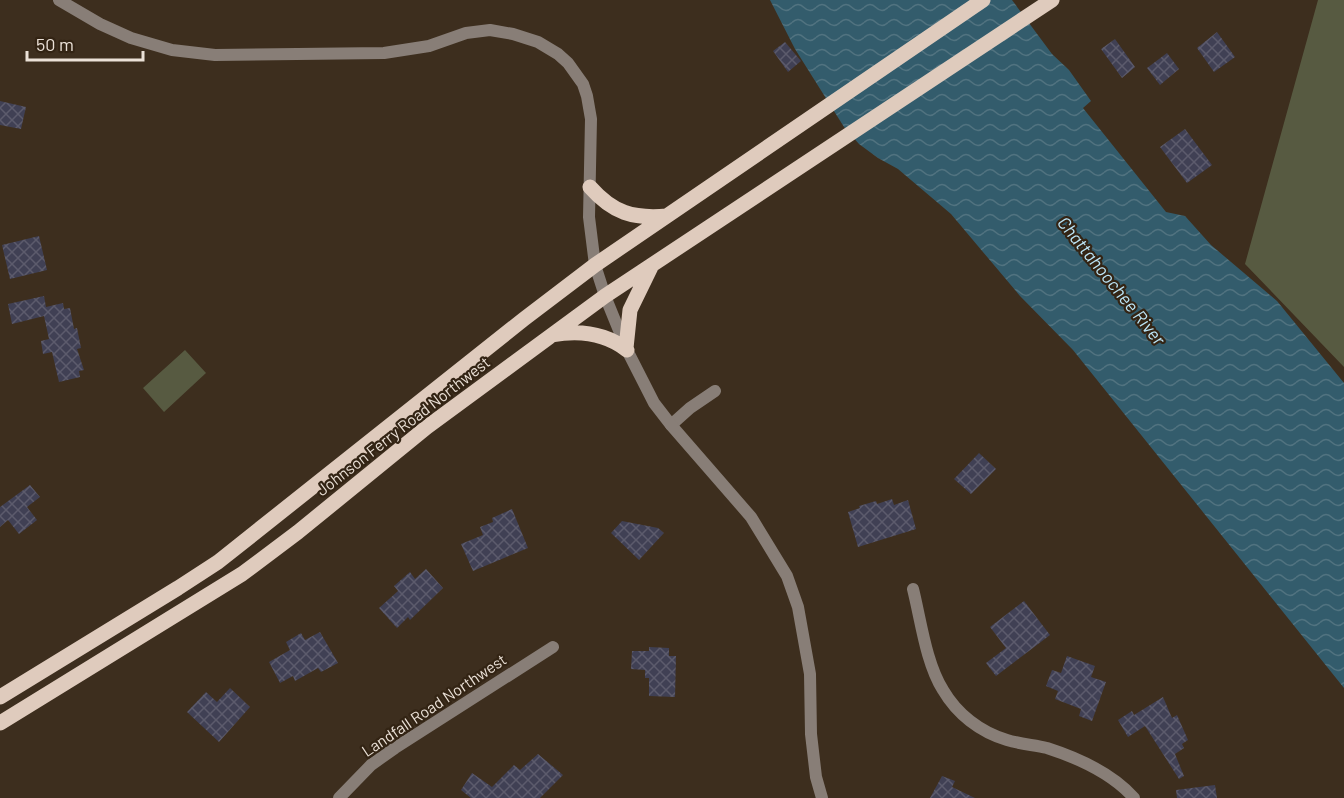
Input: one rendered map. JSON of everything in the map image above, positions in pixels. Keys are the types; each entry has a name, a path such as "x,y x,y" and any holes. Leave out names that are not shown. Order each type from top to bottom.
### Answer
{"main road":[{"name":"Johnson Ferry Road Northwest","path":"0,697 218,562 594,265 983,0"},
{"name":"Johnson Ferry Road Northwest","path":"0,723 242,574 280,547 427,427 605,296 1052,0"},
{"path":"590,187 600,198 619,211 644,217 667,216"},
{"path":"549,336 594,334 613,340 627,349 631,306 652,265"}],"street":[{"path":"59,0 100,24 131,38 172,50 215,55 399,52 429,46 477,30 502,31 530,39 548,47 568,63 583,84 591,119 590,217 594,265 627,349 654,403 670,425 751,517 787,576 798,607 810,674 811,734 816,777 822,798"},
{"path":"670,425 715,391"},
{"path":"913,589 932,668 941,689 970,722 988,733 1008,740 1073,757 1103,773 1134,798"},
{"name":"Landfall Road Northwest","path":"339,798 371,765 394,748 553,647"}],"green space":[{"path":"1318,0 1344,0 1344,367 1245,264"},
{"path":"185,350 206,373 164,412 143,388"}],"water":[{"name":"Chattahoochee River","path":"770,0 1012,0 1091,101 1083,108 1166,212 1185,216 1211,245 1277,301 1344,383 1344,688 1073,350 1020,296 951,214 898,169 859,144 844,127 795,49"}],"building":[{"path":"1217,32 1235,57 1214,72 1197,48"},
{"path":"1115,39 1135,67 1122,78 1101,49"},
{"path":"785,42 801,61 788,72 773,51"},
{"path":"1167,53 1179,69 1160,85 1147,68"},
{"path":"0,101 26,107 21,129 0,125"},
{"path":"1185,129 1212,165 1187,183 1160,147"},
{"path":"39,236 47,270 10,279 2,245"},
{"path":"44,296 46,307 63,303 64,309 70,308 81,348 77,349 84,370 79,371 80,377 59,382 52,352 43,354 41,341 49,339 44,316 12,324 8,304"},
{"path":"979,453 996,469 971,494 954,479"},
{"path":"30,485 40,497 27,507 37,520 19,534 8,520 0,527 0,507"},
{"path":"892,499 894,505 908,500 916,529 858,547 848,512 860,508 859,506"},
{"path":"512,509 528,548 473,571 461,544 483,535 480,527 493,522 492,518"},
{"path":"622,521 658,528 664,533 639,560 611,533"},
{"path":"426,569 443,588 410,620 408,617 397,628 379,608 398,591 394,586 410,572 415,579"},
{"path":"1024,601 1050,635 996,676 986,663 1006,648 990,627"},
{"path":"320,632 338,663 321,672 318,668 295,681 293,676 280,683 269,662 290,650 286,642 301,633 305,640"},
{"path":"649,647 669,648 669,656 676,656 675,697 649,696 649,678 645,678 645,670 631,669 632,651 649,651"},
{"path":"1067,656 1095,666 1091,677 1106,682 1092,721 1079,716 1081,709 1055,699 1058,691 1046,686 1052,670 1061,673"},
{"path":"230,688 250,707 219,742 187,712 206,692 217,702"},
{"path":"1163,697 1172,718 1177,715 1188,740 1182,744 1184,748 1175,754 1184,776 1179,779 1145,726 1128,737 1118,720 1132,711 1134,715"},
{"path":"538,754 563,775 540,798 471,798 461,790 472,773 492,787 514,765 520,770"},
{"path":"942,776 955,781 952,787 975,798 930,798"},
{"path":"1215,785 1217,798 1177,798 1176,790"}]}
